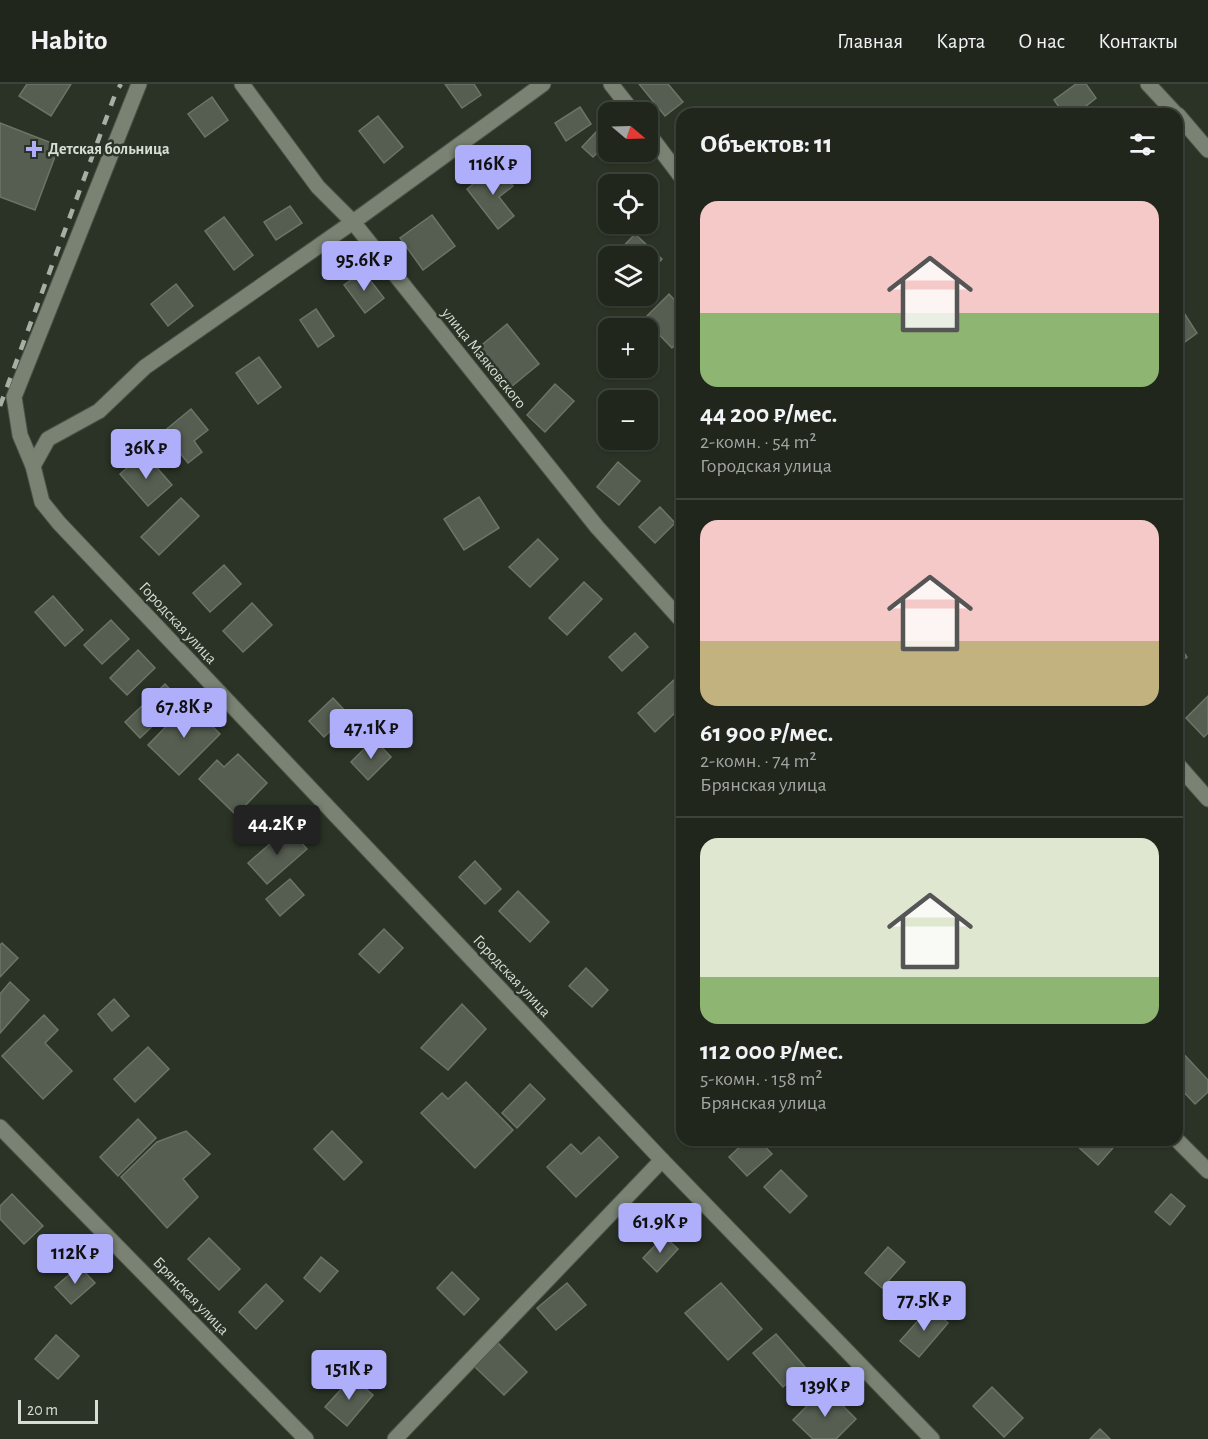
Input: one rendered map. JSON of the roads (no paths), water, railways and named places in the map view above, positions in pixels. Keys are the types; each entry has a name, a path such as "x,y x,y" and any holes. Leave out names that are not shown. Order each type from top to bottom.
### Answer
{"street":[{"name":"Городская улица","path":"139,84 14,397 20,435 33,466 42,502 59,524 662,1160 932,1439"},
{"name":"улица Маяковского","path":"242,84 318,187 353,222 597,527 676,614"},
{"path":"33,466 48,439 99,411 145,367 353,222 543,84"},
{"path":"612,84 626,102"},
{"path":"1148,84 1170,108"},
{"path":"1183,122 1208,150"},
{"path":"658,146 676,170"},
{"path":"1183,771 1208,799"},
{"name":"Брянская улица","path":"0,1127 306,1439"},
{"path":"1183,1145 1208,1171"},
{"path":"395,1439 662,1160"}],"railway":[{"path":"0,406 116,92 121,84"}],"place":[{"name":"Детская больница","path":"34,149"}]}
